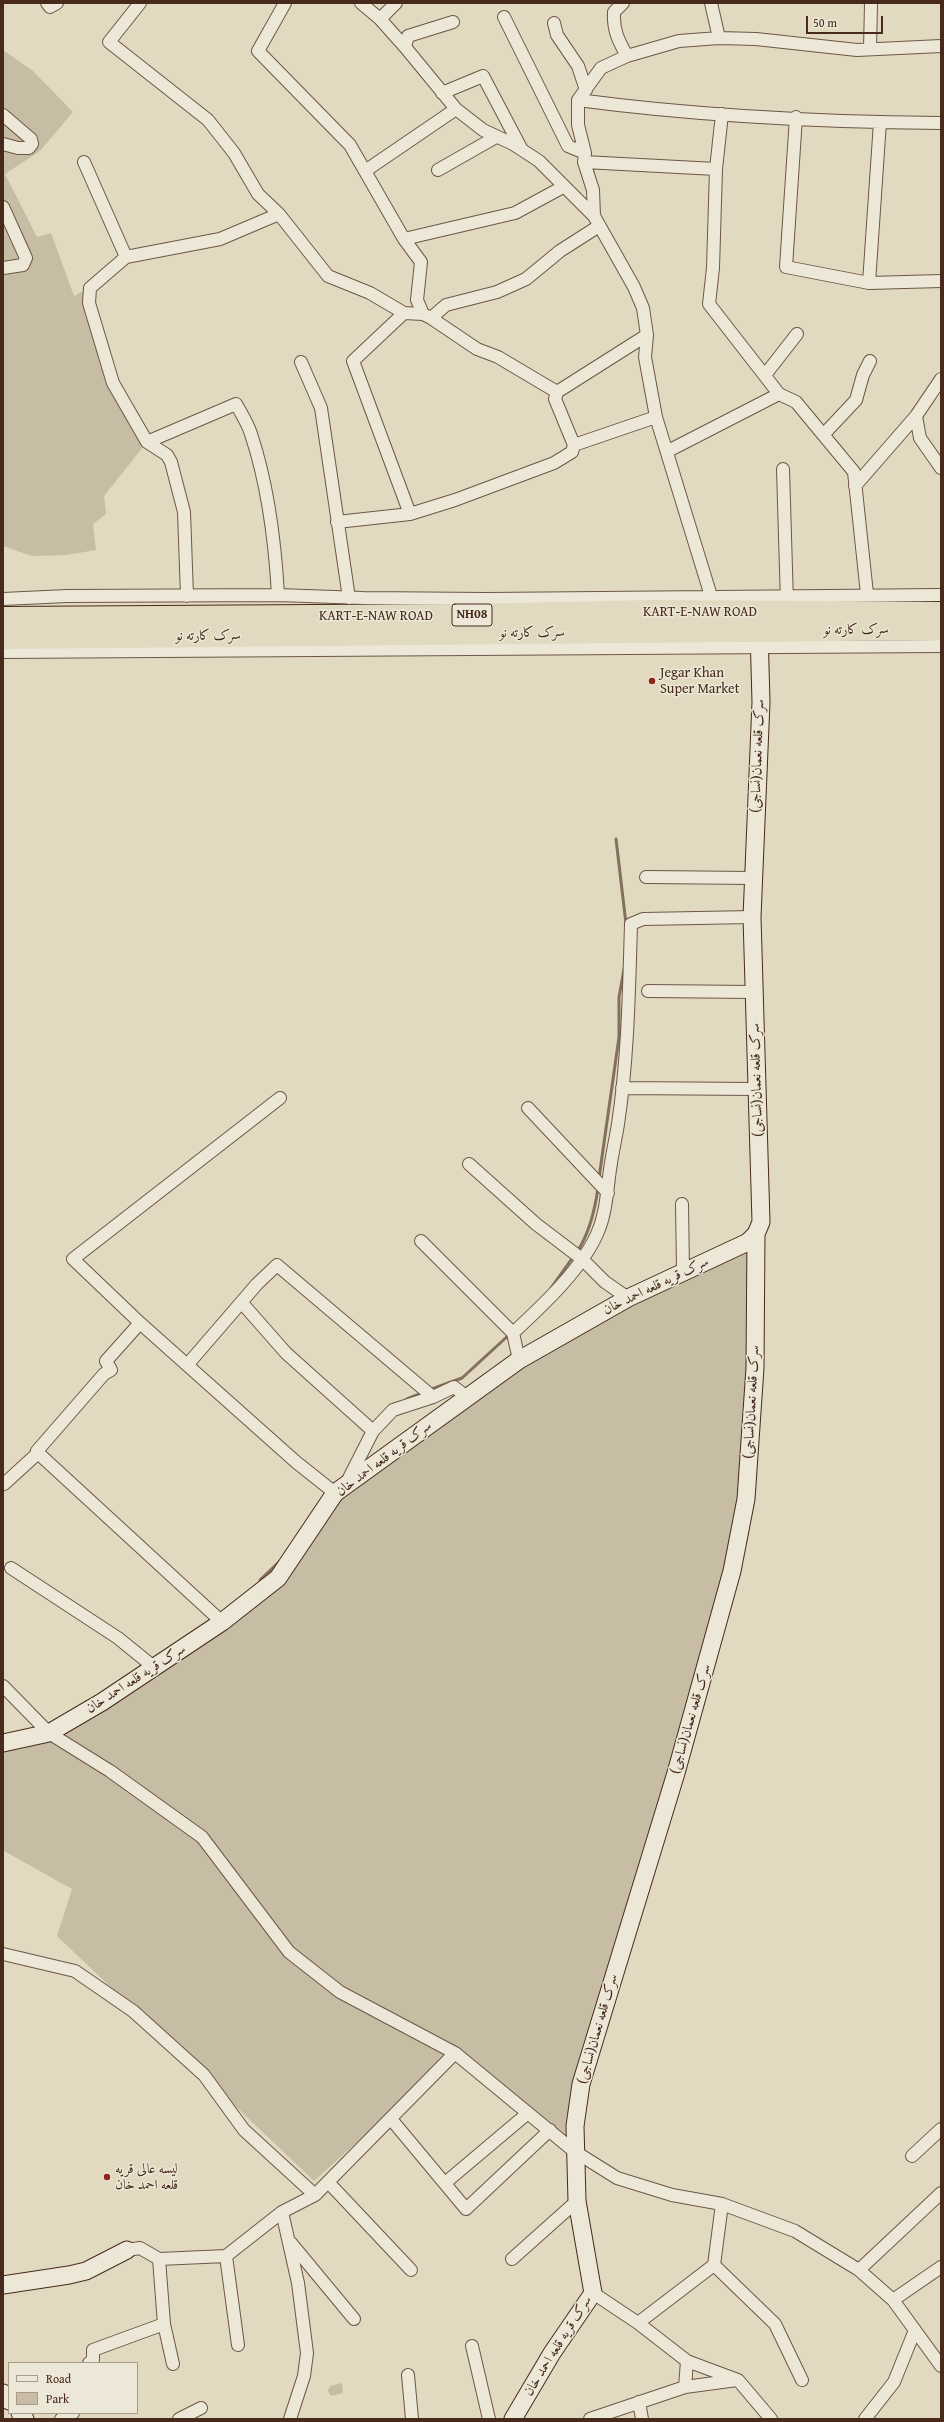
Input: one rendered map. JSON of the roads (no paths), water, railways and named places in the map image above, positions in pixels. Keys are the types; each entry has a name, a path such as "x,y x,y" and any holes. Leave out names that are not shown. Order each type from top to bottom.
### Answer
{"highway":[{"name":"KART-E-NAW ROAD","path":"3,618 576,605 701,613 787,604 941,613"},
{"name":"سرک کارته نو","path":"3,638 701,613 759,639 941,630"}],"street":[{"path":"47,3 50,7 57,3"},
{"path":"140,3 109,42 208,120 234,153 258,194 279,214 328,276 370,293 404,313 427,316 446,305 497,292 526,279 597,221"},
{"path":"285,3 258,50 350,146 404,239 421,262 417,300 427,316 477,349 498,357 557,392"},
{"path":"361,3 380,19 456,109 482,130 522,150 539,161 597,221 634,287 643,308 647,335 645,357 656,417 668,451 701,613"},
{"path":"380,19 396,3"},
{"path":"623,3 614,12 614,26 616,36 627,56"},
{"path":"711,3 719,38"},
{"path":"870,49 871,3"},
{"path":"504,17 568,146 585,158 716,169"},
{"path":"404,47 408,36 453,22"},
{"path":"554,23 557,35 578,66 586,90"},
{"path":"597,221 593,190 578,124 578,100 601,68 627,56 679,41 719,38 756,39 870,49 941,46"},
{"path":"442,93 483,76 522,150"},
{"path":"578,100 662,111 880,122 941,123"},
{"path":"365,171 456,109"},
{"path":"722,114 716,169 713,268 709,304 779,394 796,402 854,472 868,594"},
{"path":"3,115 30,139 32,144 29,148 18,148 3,144"},
{"path":"796,117 786,267 869,283 941,281"},
{"path":"869,283 880,122"},
{"path":"438,170 496,137"},
{"path":"84,162 126,256"},
{"path":"404,239 515,213 563,187"},
{"path":"3,207 26,258 23,265 3,268"},
{"path":"187,596 184,512 175,476 169,458 147,442 114,383 89,303 90,288 126,256 220,239 279,214"},
{"path":"404,313 353,361 410,514"},
{"path":"765,375 797,334"},
{"path":"337,522 410,514 455,500 554,463 572,452 574,445 554,399 557,392 647,335"},
{"path":"824,434 856,400 863,375 870,361"},
{"path":"301,362 321,408 349,598"},
{"path":"855,486 916,416 941,379"},
{"path":"668,451 779,394"},
{"path":"147,442 236,404 251,433 267,501 275,546 278,595"},
{"path":"916,416 920,438 941,468"},
{"path":"574,445 656,417"},
{"path":"783,469 787,604 868,594 941,595"},
{"path":"3,599 68,596 278,595 576,605"},
{"path":"3,652 759,639 941,646"},
{"name":"سرک قلعه نعمان(نساجی)","path":"574,2151 575,2126 580,2084 676,1774 732,1571 746,1499 755,1368 756,1234 761,1222 761,1176 756,1089 752,917 761,702 759,639"},
{"path":"646,877 754,878"},
{"path":"513,1333 536,1311 582,1259 598,1234 608,1193 622,1088 631,924 643,919 752,917"},
{"path":"648,991 754,992"},
{"path":"622,1088 756,1089"},
{"path":"280,1098 72,1259 140,1323 188,1364 296,1462 340,1490 373,1431 393,1410 433,1397 454,1387 467,1397"},
{"path":"528,1108 608,1193"},
{"path":"470,1164 536,1224 582,1259 605,1282 628,1298"},
{"path":"682,1204 683,1271"},
{"name":"سرک قریه قلعه احمد خان","path":"3,1743 49,1733 155,1668 222,1622 278,1578 340,1490 519,1360 628,1298 683,1271 748,1242 756,1234"},
{"path":"421,1241 513,1333 519,1360"},
{"path":"188,1364 257,1284 277,1265 433,1397"},
{"path":"242,1303 286,1353 373,1431"},
{"path":"4,1484 38,1453 37,1451 104,1374 111,1370 106,1361 140,1323"},
{"path":"38,1453 222,1622"},
{"path":"11,1568 118,1638 155,1668"},
{"path":"3,1686 49,1733 110,1772 202,1837 289,1952 340,1992 455,2053 574,2151 617,2178 672,2195 722,2204 795,2231 860,2270 893,2300 941,2366"},
{"path":"3,1954 75,1971 133,2010 204,2075 244,2130 315,2195"},
{"path":"3,2285 80,2272 127,2250 140,2248 159,2258 226,2256 282,2212 315,2195 455,2053"},
{"path":"445,2183 528,2113"},
{"path":"391,2119 466,2209 550,2130"},
{"path":"912,2156 941,2129"},
{"name":"سرک قریه قلعه احمد خان","path":"513,2419 552,2354 593,2293 577,2202 574,2151"},
{"path":"328,2182 411,2270"},
{"path":"860,2270 941,2193"},
{"path":"512,2258 577,2202"},
{"path":"638,2323 714,2265 722,2204"},
{"path":"282,2212 290,2242 305,2324 307,2353 304,2376 290,2419"},
{"path":"290,2242 354,2319"},
{"path":"226,2256 238,2345"},
{"path":"159,2258 164,2324 173,2364"},
{"path":"714,2265 775,2324 802,2380"},
{"path":"893,2300 941,2267"},
{"path":"593,2293 638,2323 687,2361 738,2380 771,2419"},
{"path":"90,2362 93,2360 93,2350 164,2324"},
{"path":"865,2419 894,2382 915,2330"},
{"path":"472,2346 489,2419"},
{"path":"685,2387 687,2361"},
{"path":"408,2375 412,2419"},
{"path":"590,2419 685,2387 738,2380"},
{"path":"639,2402 642,2419"},
{"path":"179,2419 201,2408"},
{"path":"61,2419 71,2414"}],"waterway":[{"path":"616,839 626,924"},
{"path":"599,1178 619,1037 619,997 625,964"},
{"path":"577,1252 591,1221 598,1188"},
{"path":"551,1288 573,1257"},
{"path":"429,1390 462,1378 510,1334"},
{"path":"407,1399 422,1393"},
{"path":"260,1580 281,1560"}],"place":[{"name":"Jegar Khan Super Market","path":"652,681"},
{"name":"لیسه عالی قریه قلعه احمد خان","path":"107,2177"}]}
